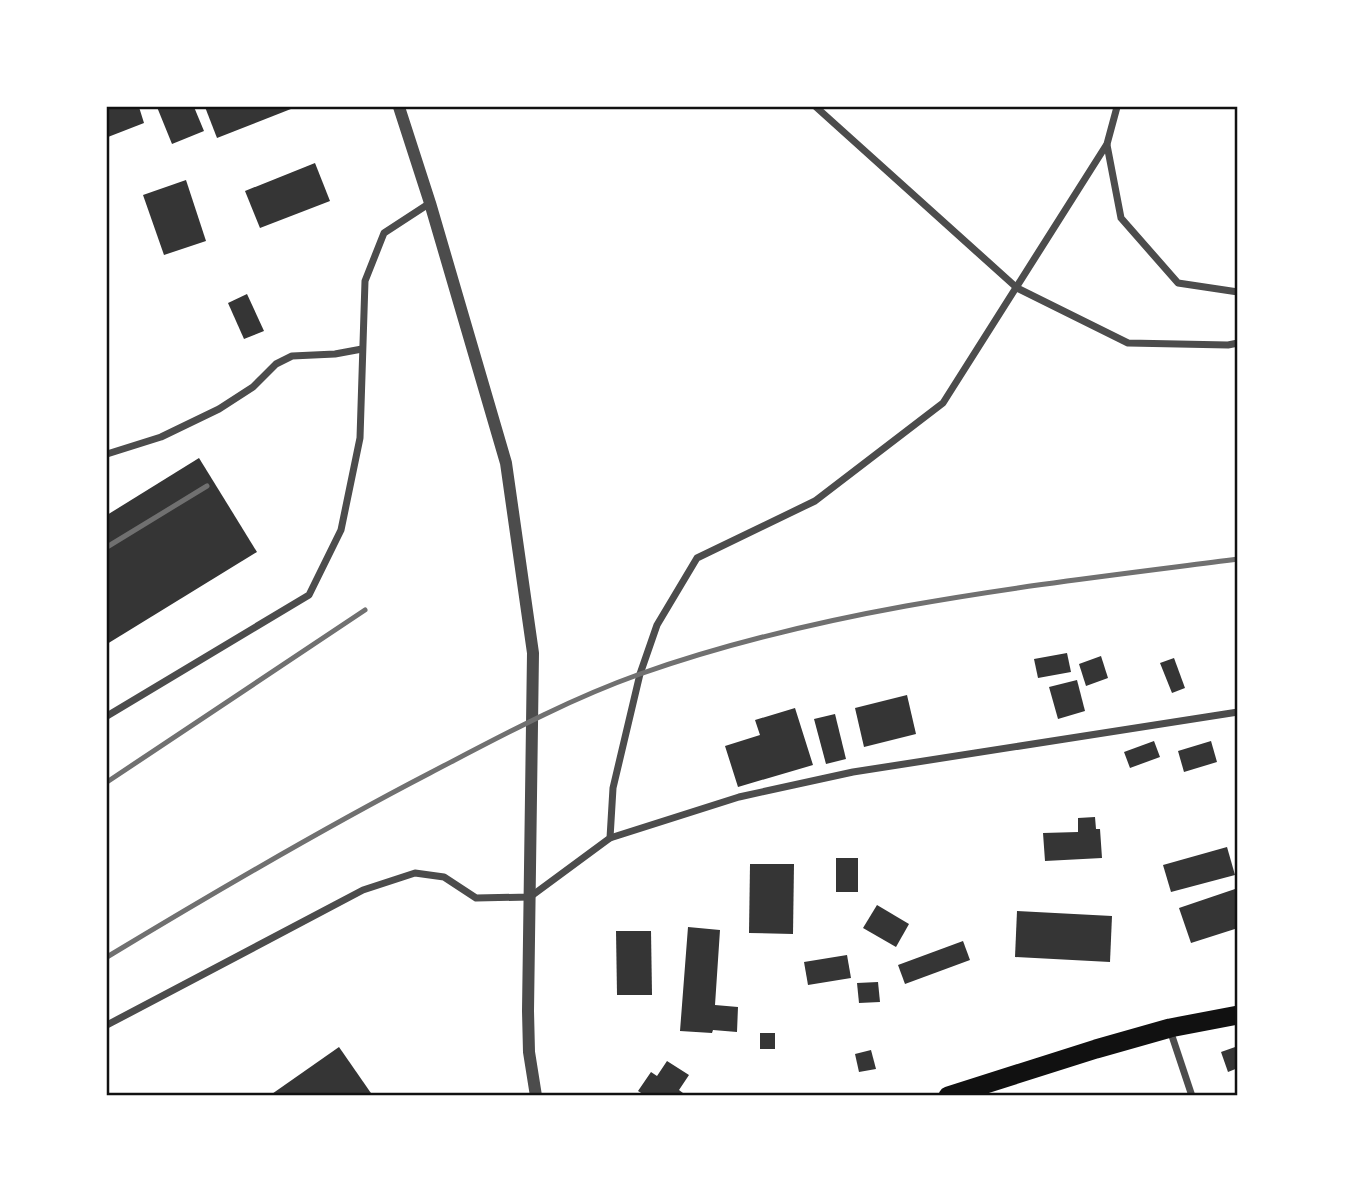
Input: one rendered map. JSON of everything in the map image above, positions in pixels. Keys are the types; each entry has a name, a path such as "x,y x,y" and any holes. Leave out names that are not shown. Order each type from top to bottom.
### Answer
{"highway":[{"path":"948,1096 1170,1028 1238,1015"}],"street":[{"path":"399,107 506,463 533,653 529,1052 536,1096"},
{"path":"816,107 1017,288 1128,343 1238,343"},
{"path":"610,838 613,788 640,674 657,625 697,558 815,501 943,403 1107,144 1117,107"},
{"path":"1107,144 1121,218 1178,283 1238,292"},
{"path":"107,716 309,595 341,530 360,438 365,281 384,233 430,203"},
{"path":"107,454 161,437 219,409 253,387 276,364 292,356 335,354 362,349"},
{"path":"107,1024 363,890 415,873 444,877 476,898 530,897 610,838 739,797 853,772 1238,712"},
{"path":"1170,1028 1192,1096"}],"building":[{"path":"107,107 139,107 144,123 108,137"},
{"path":"157,107 194,107 204,131 172,144"},
{"path":"205,107 296,107 217,138"},
{"path":"315,163 330,201 260,228 245,191"},
{"path":"186,180 206,241 164,255 143,195"},
{"path":"247,294 264,331 244,339 228,303"},
{"path":"199,458 257,552 107,644 107,515"},
{"path":"1067,653 1071,672 1038,678 1034,659"},
{"path":"1101,656 1108,678 1086,686 1079,664"},
{"path":"1174,658 1185,688 1172,693 1160,663"},
{"path":"1077,680 1085,711 1058,719 1049,687"},
{"path":"907,695 916,734 864,747 855,708"},
{"path":"795,708 813,765 738,787 725,746 760,735 755,720"},
{"path":"835,714 846,759 826,764 814,719"},
{"path":"1154,741 1160,757 1130,768 1124,752"},
{"path":"1211,741 1217,762 1184,772 1178,751"},
{"path":"1095,817 1096,829 1100,829 1102,858 1045,861 1043,833 1078,832 1078,818"},
{"path":"1227,847 1235,875 1171,892 1163,865"},
{"path":"836,858 858,858 858,892 836,892"},
{"path":"750,864 794,864 793,934 749,933"},
{"path":"1238,888 1238,928 1191,943 1179,908"},
{"path":"877,905 909,924 896,947 863,928"},
{"path":"1017,911 1112,916 1110,962 1015,957"},
{"path":"688,927 720,930 715,1005 738,1007 737,1032 680,1031"},
{"path":"616,931 651,931 652,995 617,995"},
{"path":"963,941 970,960 905,984 898,965"},
{"path":"847,955 851,978 808,985 804,962"},
{"path":"878,982 880,1002 859,1003 857,983"},
{"path":"760,1033 775,1033 775,1049 760,1049"},
{"path":"1238,1046 1238,1068 1228,1072 1221,1052"},
{"path":"339,1047 373,1096 269,1096"},
{"path":"871,1050 876,1069 859,1072 855,1054"},
{"path":"667,1061 689,1075 679,1090 683,1093 681,1096 646,1096 638,1091 651,1072 657,1076"}],"railway":[{"path":"107,547 207,486"},
{"path":"107,957 267,862 389,795 534,720 586,695 640,674 787,631 861,615 1011,589 1238,559"},
{"path":"107,782 365,610"}]}
